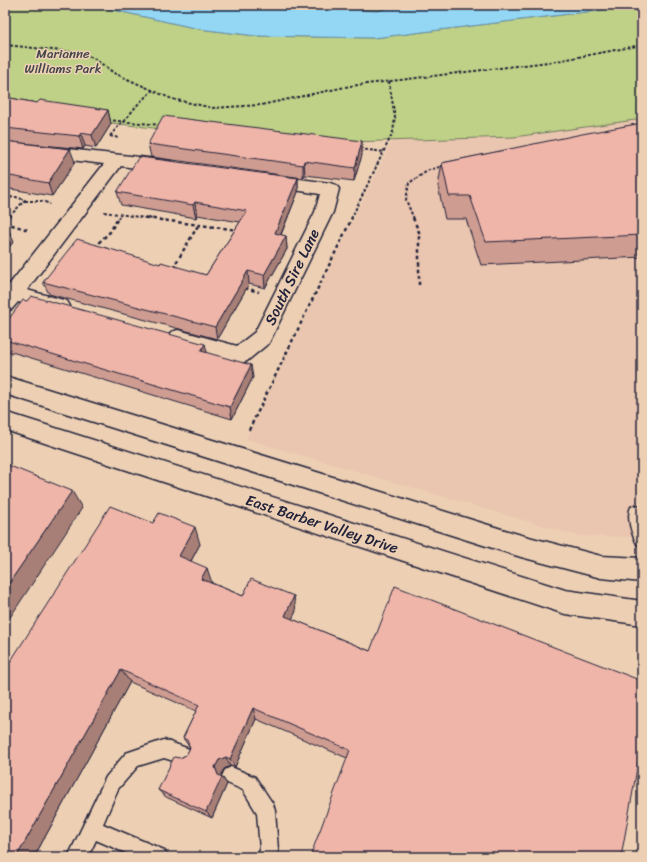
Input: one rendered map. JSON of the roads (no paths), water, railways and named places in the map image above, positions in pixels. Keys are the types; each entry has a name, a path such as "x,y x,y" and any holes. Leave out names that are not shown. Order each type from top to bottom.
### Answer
{"street":[{"path":"5,147 117,159 185,169"},
{"path":"81,312 8,296 117,159"},
{"name":"South Sire Lane","path":"164,334 240,355 262,337 324,212 330,189 254,178"},
{"path":"5,385 521,546 601,567 642,570"},
{"name":"East Barber Valley Drive","path":"5,421 565,602 642,613"}],"lane":[{"path":"636,512 642,539"},
{"path":"78,857 112,784 132,759 164,749 186,756"},
{"path":"231,776 249,783 266,811 269,850 267,857"},
{"path":"92,828 157,857"}],"water":[{"path":"91,5 301,5 377,11 401,5 628,5 610,9 374,38 256,36 199,29"}],"park label":[{"name":"Marianne Williams Park","path":"63,60"}]}
